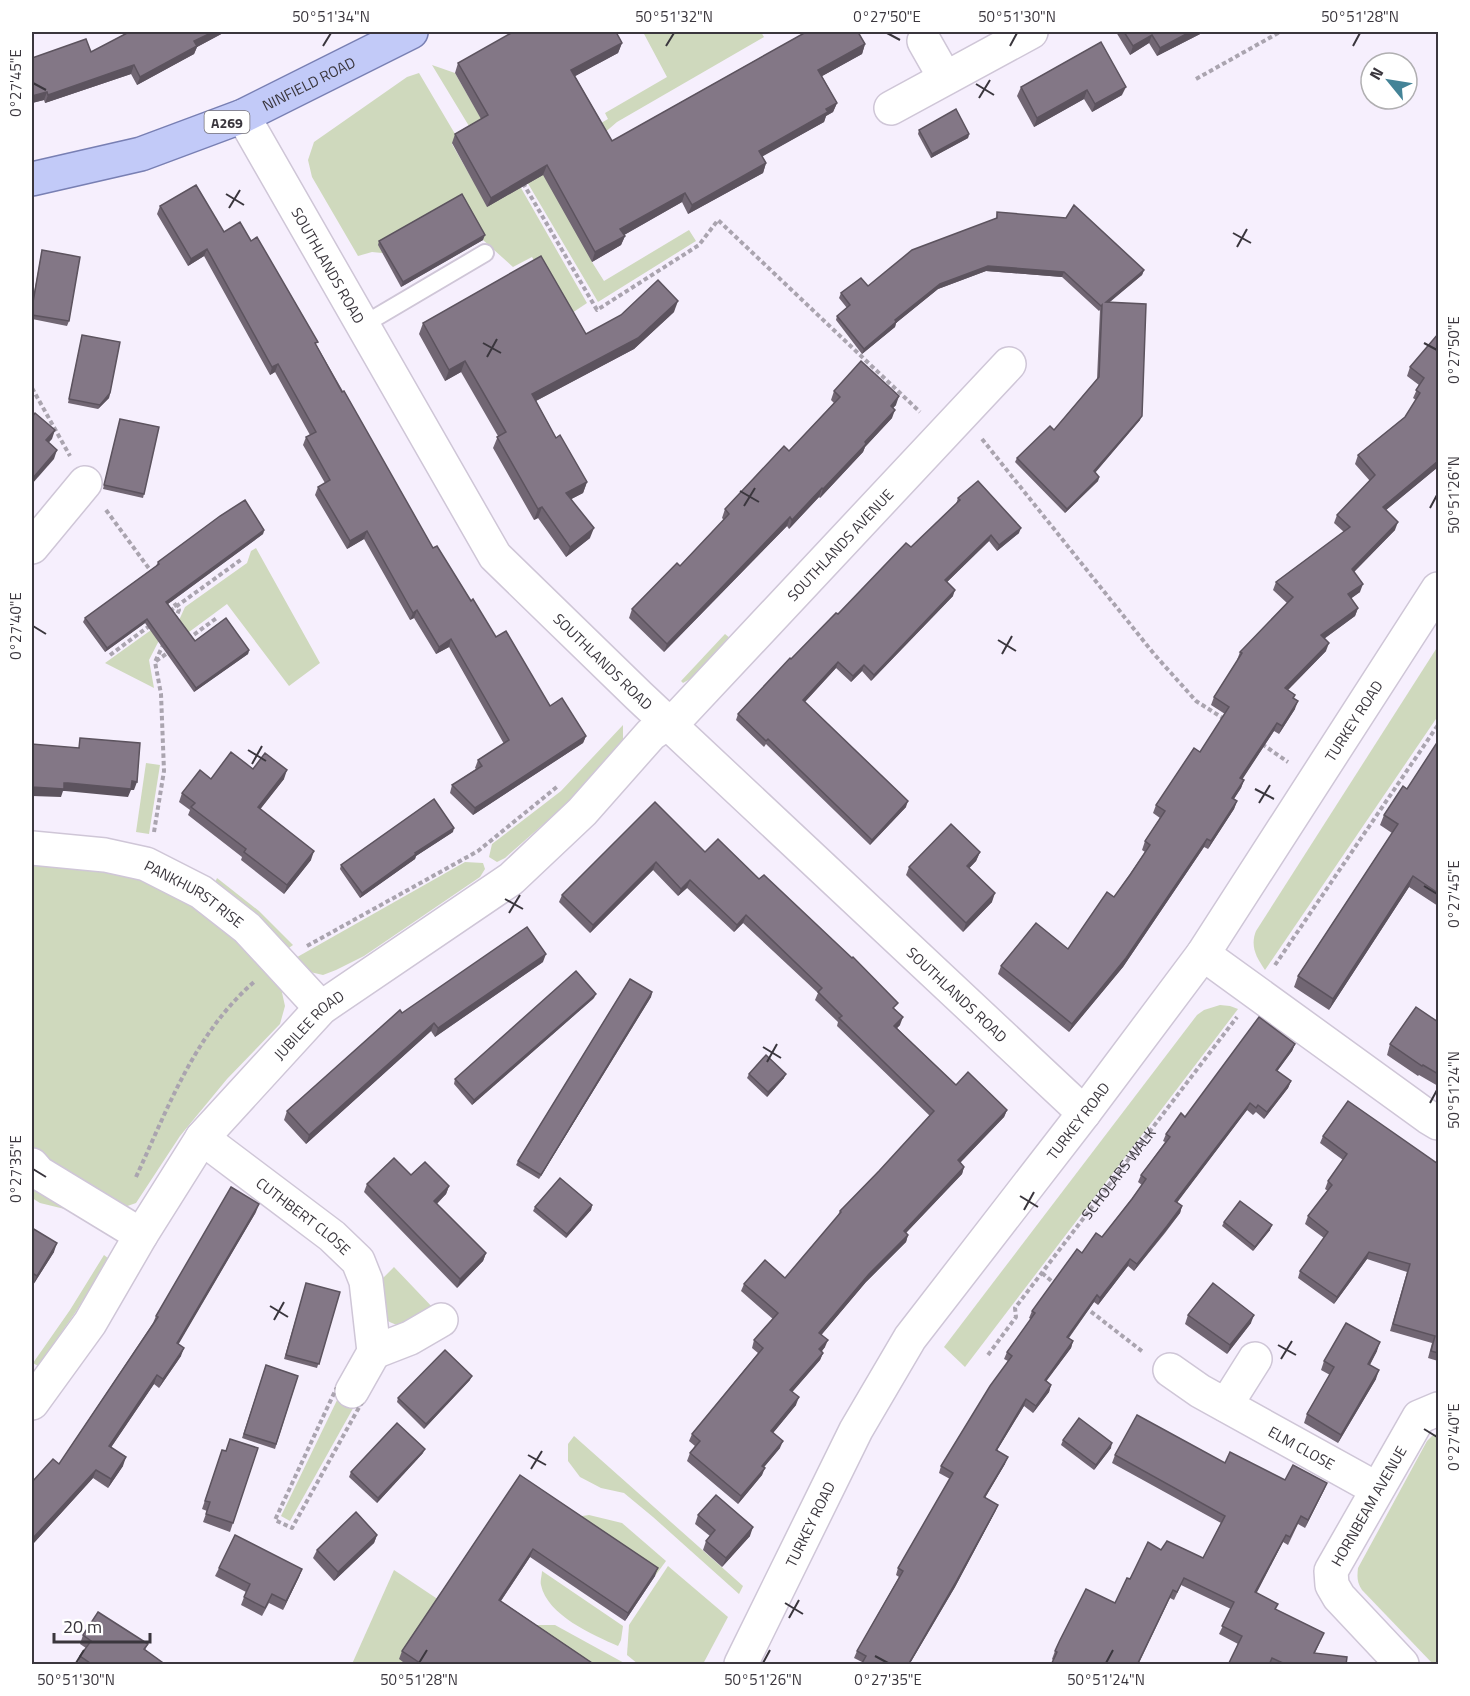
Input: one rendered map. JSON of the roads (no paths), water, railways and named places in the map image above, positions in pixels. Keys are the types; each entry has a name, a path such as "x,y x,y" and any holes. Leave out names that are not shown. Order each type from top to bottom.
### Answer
{"main road":[{"name":"NINFIELD ROAD","path":"32,179 141,154 243,116 411,32"}],"street":[{"path":"891,108 1030,32"},
{"path":"924,41 945,78"},
{"name":"SOUTHLANDS ROAD","path":"243,116 495,556 667,723 1084,1113"},
{"name":"SOUTHLANDS AVENUE","path":"667,723 681,714 1009,364"},
{"path":"32,547 86,483"},
{"name":"TURKEY ROAD","path":"741,1665 856,1430 910,1338 1084,1113 1203,954 1438,589"},
{"name":"JUBILEE ROAD","path":"32,1403 90,1323 201,1138 321,1008 511,879 582,812 651,734 667,723"},
{"name":"PANKHURST RISE","path":"32,848 105,855 146,864 201,892 248,928 321,1008"},
{"path":"1203,954 1438,1123"},
{"name":"CUTHBERT CLOSE","path":"201,1138 332,1236 358,1261 366,1281 374,1352"},
{"path":"32,1165 39,1173 141,1235"},
{"path":"351,1391 374,1352 410,1338 441,1320"},
{"path":"1226,1405 1255,1359"},
{"name":"ELM CLOSE","path":"1160,1363 1200,1391 1377,1489"},
{"name":"HORNBEAM AVENUE","path":"1402,1665 1339,1598 1332,1585 1331,1571 1419,1417 1438,1409"}],"lane":[{"path":"363,325 485,253"}]}
